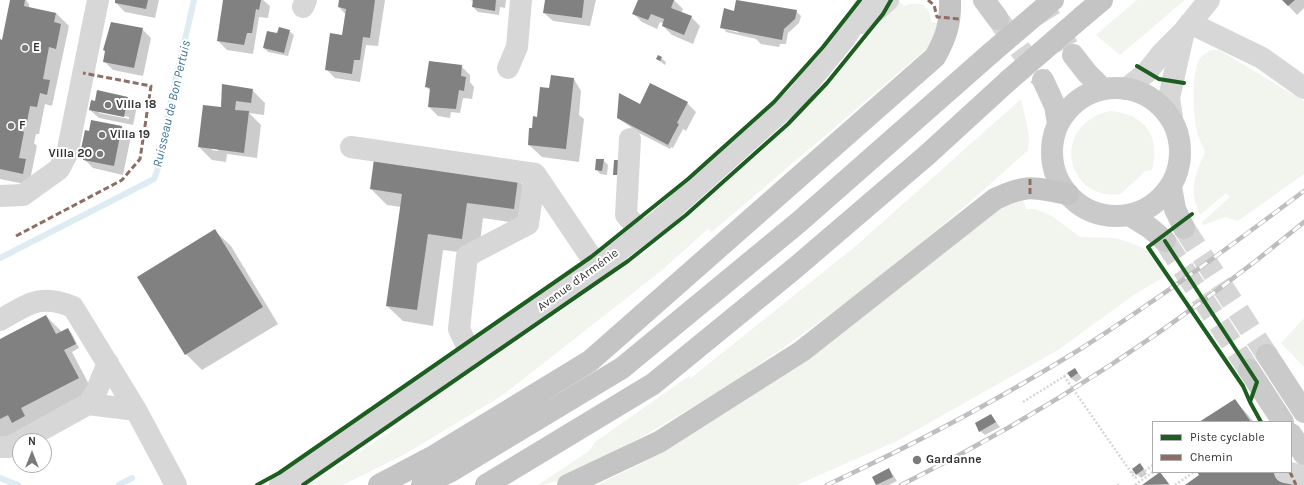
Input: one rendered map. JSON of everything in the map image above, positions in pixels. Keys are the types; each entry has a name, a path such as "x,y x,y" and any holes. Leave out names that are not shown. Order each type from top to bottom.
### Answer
{"highway":[{"path":"378,485 434,456 590,361 935,56 944,41 951,19 950,0"},
{"path":"422,485 451,471 622,368 799,222 1053,0"},
{"path":"486,485 653,384 801,263 927,155 1009,80 1102,0"},
{"path":"568,485 659,442 802,351 995,199 1014,190 1029,187 1068,194"}],"main road":[{"path":"984,0 998,19"},
{"path":"1073,55 1087,73 1103,89"},
{"path":"1043,80 1055,106 1058,124"},
{"path":"1121,87 1126,89 1150,97 1172,118 1179,134 1181,152 1178,170 1171,187 1153,205 1129,215 1107,215 1086,208 1068,194 1055,173 1052,148 1058,124 1069,108 1074,104 1085,96 1103,89 1121,87"},
{"path":"1171,187 1175,209 1184,228"},
{"path":"1129,215 1150,228 1165,241"},
{"path":"1267,355 1304,412"},
{"path":"1249,370 1282,421"},
{"path":"1292,436 1304,454"}],"street":[{"path":"0,196 23,195 59,169 67,154 98,0"},
{"path":"508,68 517,47 521,0"},
{"name":"Avenue d'Arménie","path":"280,485 473,354 600,265 642,233 694,190 796,98 845,38 869,0"},
{"name":"Avenue d'Arménie","path":"845,38 888,0"},
{"path":"1126,89 1147,72 1209,0"},
{"path":"1187,27 1262,58 1304,88"},
{"path":"1172,118 1170,92 1187,27"},
{"path":"630,139 626,215 642,233"},
{"path":"351,147 535,174 591,257 600,265"},
{"path":"473,354 466,344 459,329 467,256 528,224 535,174"},
{"path":"0,320 31,303 46,299 59,301 74,307 136,410 176,485"},
{"path":"35,433 88,404 96,392 108,362"},
{"path":"88,404 136,410"},
{"path":"0,447 8,447 12,445"},
{"path":"1292,473 1300,474 1304,480"}],"path":[{"path":"1023,402 1068,374"},
{"path":"1064,376 1133,473 1135,478 1152,466"},
{"path":"1135,485 1152,473"},
{"path":"1176,485 1193,473"}],"shaded area":[{"path":"899,0 904,6 910,4 923,5 929,11 931,22 941,23 930,46 712,232 708,229 661,271 503,395 405,454 343,485 310,485 391,431 430,399 486,363 637,258 674,229 788,127 827,86"},
{"path":"1137,0 1185,0 1120,55 1096,35"},
{"path":"1211,50 1219,50 1304,101 1304,174 1238,221 1225,217 1203,225 1202,222 1230,197 1226,193 1200,215 1195,198 1194,184 1205,152 1196,128 1194,86 1196,67 1199,60 1203,55"},
{"path":"1021,99 1029,135 1028,150 932,234 883,274 780,350 673,419 579,472 557,481 538,485 589,451 595,442 689,376 691,378 857,245"},
{"path":"1110,111 1122,113 1141,122 1148,129 1152,137 1154,147 1152,170 1145,171 1121,194 1102,193 1088,187 1077,175 1072,161 1072,146 1078,131 1090,119"},
{"path":"1022,196 1026,209 1035,209 1052,216 1080,237 1115,238 1137,245 1150,252 1166,276 1135,294 1058,350 897,441 797,485 597,485 640,464 717,418 806,361 1008,202"},
{"path":"1304,318 1304,367 1281,343"}],"building":[{"path":"10,0 25,0 24,6 56,13 54,22 61,24 56,49 49,47 43,79 50,80 47,95 40,93 37,107 30,106 27,122 24,121 22,131 24,132 19,158 26,159 23,174 0,169 0,39 2,40"},
{"path":"115,0 148,0 146,9 115,3"},
{"path":"223,0 261,0 259,10 256,9 252,33 247,33 244,45 217,41"},
{"path":"339,0 375,0 370,38 363,37 360,60 354,60 352,74 325,70 330,33 342,35 346,9 338,7"},
{"path":"473,0 496,0 495,11 472,7"},
{"path":"545,0 584,0 582,18 543,13"},
{"path":"638,0 674,0 671,8 692,16 684,35 662,26 664,19 651,14 648,20 632,14"},
{"path":"736,0 797,10 795,19 784,29 782,40 720,28 724,8 734,11"},
{"path":"1282,0 1295,0 1288,6"},
{"path":"111,22 143,28 134,68 103,62 105,51 103,50"},
{"path":"279,27 290,30 284,53 263,48 267,31 277,33"},
{"path":"658,55 662,57 660,61 656,59"},
{"path":"429,61 462,65 461,76 466,77 464,91 459,90 456,109 428,107 430,88 425,87"},
{"path":"551,75 574,78 566,149 528,145 529,128 532,128 533,116 537,117 540,87 549,88"},
{"path":"650,83 688,102 668,145 617,118 619,93 640,104"},
{"path":"222,84 253,89 251,103 236,101 235,110 249,111 244,153 198,147 203,105 221,107"},
{"name":"Villa 18","path":"97,90 128,97 124,117 89,110 91,100 95,101"},
{"path":"91,120 122,126 114,166 83,160 85,149 81,149 85,130 89,131"},
{"path":"374,159 518,179 514,209 467,203 462,239 428,234 417,310 386,306 402,194 370,189"},
{"path":"596,159 604,159 602,171 595,170"},
{"path":"614,160 621,160 620,175 613,175"},
{"path":"215,229 263,307 185,355 137,277"},
{"path":"46,315 56,334 68,328 76,344 64,350 79,378 21,408 25,416 12,423 8,415 0,419 0,339"},
{"path":"1075,368 1078,373 1071,378 1067,373"},
{"path":"1235,399 1250,421 1201,421"},
{"path":"991,414 996,422 979,432 975,423"},
{"path":"1140,463 1144,469 1136,475 1132,469"},
{"path":"889,468 893,477 876,485 872,477"},
{"path":"1159,473 1161,473 1169,484 1142,485"},
{"path":"1198,473 1286,473 1294,485 1185,485 1199,475"}],"waterway":[{"name":"Ruisseau de Bon Pertuis","path":"0,258 154,179 160,163 167,118 194,0"},
{"path":"0,478 18,485"},
{"path":"119,485 132,478"}],"tunnel":[{"path":"1039,0 1070,50"},
{"path":"1000,22 1041,78"},
{"path":"1184,228 1267,355"},
{"path":"1165,241 1249,370"}],"railway":[{"path":"827,485 957,420 1082,348 1167,291 1304,191"},
{"path":"901,485 1008,428 1110,365 1209,296 1304,222"}],"marked path":[{"path":"928,0 934,5 937,17 960,19"},
{"path":"16,236 122,180 140,159 151,86 83,73"},
{"path":"1030,179 1030,195"},
{"path":"1290,473 1296,485"}],"cycle path":[{"path":"257,485 279,473 591,257 688,179 774,102 823,47 860,0"},
{"path":"303,485 628,261 686,215 788,124 827,83 883,14 891,0"},
{"path":"1137,66 1159,79 1184,83"},
{"path":"1192,214 1148,247 1243,386 1250,402"},
{"path":"1165,241 1257,382 1250,402 1260,421"}],"place":[{"name":"E","path":"25,48"},
{"name":"Villa 18","path":"108,105"},
{"name":"F","path":"11,126"},
{"name":"Villa 19","path":"102,135"},
{"name":"Villa 20","path":"100,154"},
{"name":"Gardanne","path":"917,460"}]}
